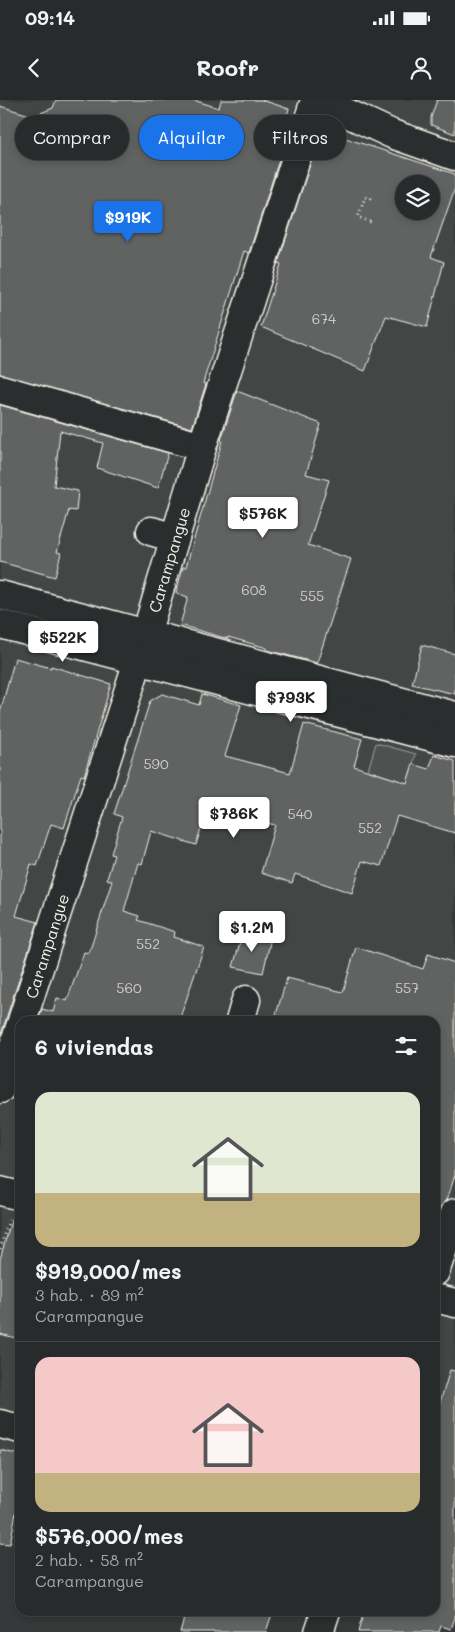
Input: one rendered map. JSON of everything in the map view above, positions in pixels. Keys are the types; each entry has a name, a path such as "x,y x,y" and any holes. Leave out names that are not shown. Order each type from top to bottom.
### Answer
{"street":[{"path":"317,100 392,134 455,156"},
{"name":"Carampangue","path":"24,1016 146,634 163,534 202,447 317,100"},
{"path":"0,389 202,447"},
{"path":"0,595 455,716"},
{"path":"0,624 455,744"},
{"path":"0,1089 15,1042"},
{"path":"0,1191 15,1195"},
{"path":"440,1257 455,1213"},
{"path":"440,1299 455,1303"},
{"path":"0,1424 15,1428"},
{"path":"319,1632 324,1616"}],"path":[{"path":"371,199 365,197 358,217 373,222"}],"shaded area":[{"path":"0,100 455,100 455,1542 440,1537 440,1016 15,1016 15,1454 0,1450"},
{"path":"376,743 416,754 407,783 368,770"}],"building":[{"path":"56,100 193,100 219,108 221,100 262,100 289,109 287,115 254,115 254,160 279,160 249,253 244,251 203,383 206,384 192,428 0,374 0,106 30,115 15,115 15,160 129,160 129,115 36,115 53,108"},
{"path":"437,100 455,100 455,134 431,125 431,117"},
{"path":"346,138 455,174 455,188 431,257 444,262 427,327 386,316 365,371 261,327 281,264 278,263 311,160 346,160"},
{"path":"237,391 321,424 306,474 329,480 308,545 351,559 317,663 180,625 188,597 176,593 183,567 186,567 221,440"},
{"path":"0,405 168,453 158,488 97,468 103,443 60,431 54,486 78,491 76,511 69,510 57,552 61,553 55,577 0,562"},
{"path":"422,645 455,654 455,694 412,684"},
{"path":"15,658 51,668 51,666 111,684 84,776 81,775 64,828 51,824 37,866 31,864 16,916 38,922 0,1037 0,713"},
{"path":"162,694 199,705 202,694 241,705 225,756 290,773 304,724 362,739 354,766 407,783 413,764 429,769 434,755 455,761 455,833 397,816 381,866 362,861 352,893 295,874 292,883 261,873 275,825 207,808 196,845 151,831 142,864 138,863 124,911 140,916 138,920 175,932 174,937 204,947 181,1016 40,1016 42,1009 53,1012 57,998 67,1001 84,952 89,953 112,881 107,879 114,855 111,854 122,817 114,814 150,701"},
{"path":"243,932 271,938 263,973 233,967"},
{"path":"356,947 423,969 428,954 455,963 455,1175 447,1200 440,1208 440,1016 276,1016 287,978 343,992"},
{"path":"15,1211 15,1338 0,1334 0,1259"},
{"path":"450,1370 455,1371 455,1618 451,1629 441,1626 439,1632 358,1632 363,1616 440,1616 440,1402"},
{"path":"0,1450 15,1454 15,1518 10,1544 0,1543"},
{"path":"185,1616 271,1616 266,1632 180,1632"}]}
